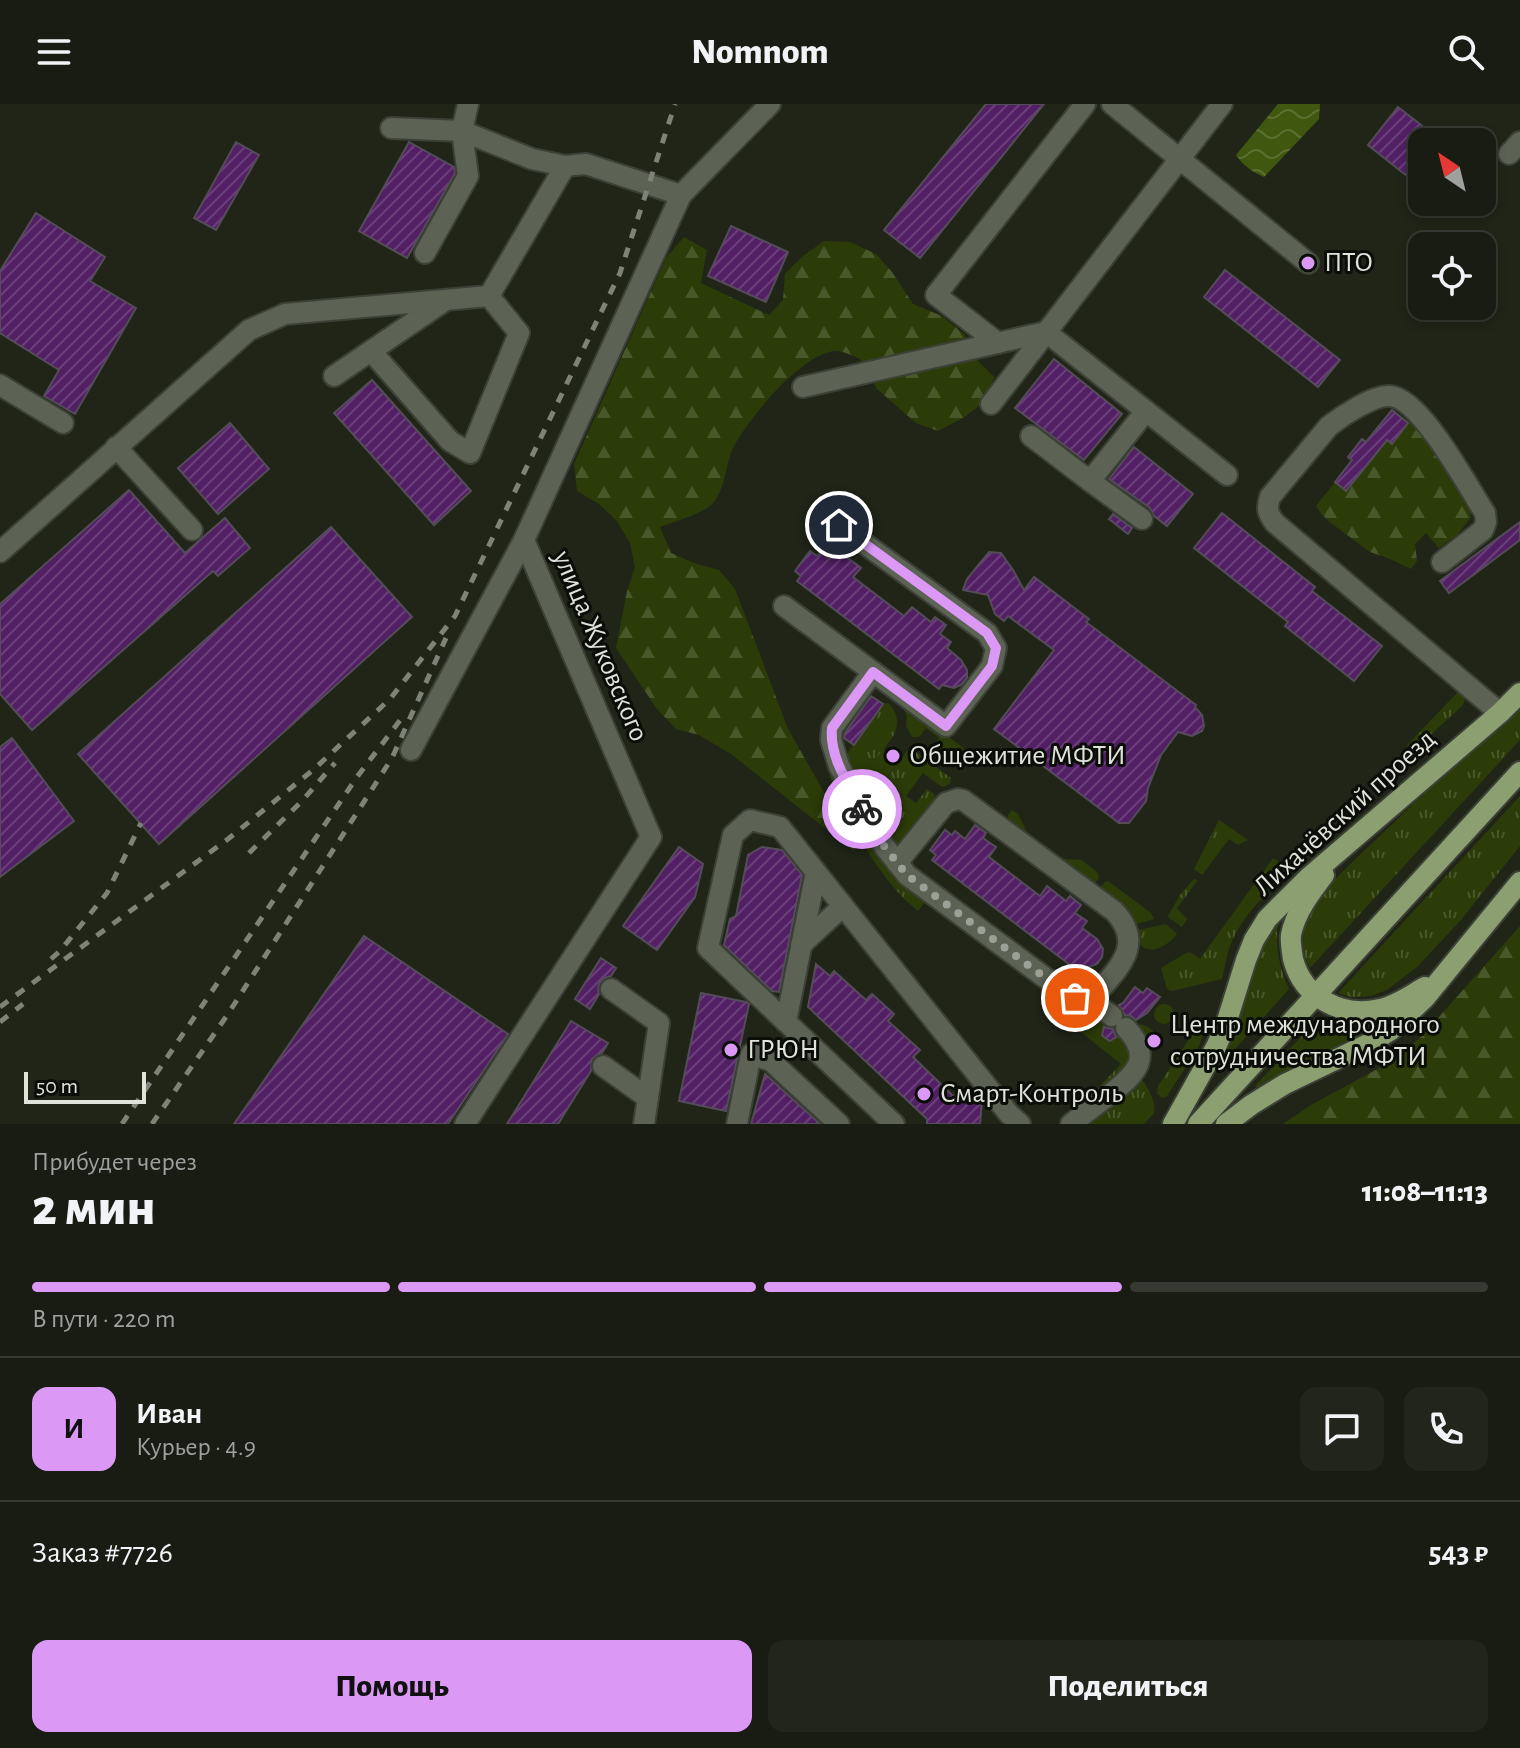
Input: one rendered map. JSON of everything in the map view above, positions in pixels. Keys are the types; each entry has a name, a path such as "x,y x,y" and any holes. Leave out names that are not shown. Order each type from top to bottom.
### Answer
{"main road":[{"name":"Лихачёвский проезд","path":"1173,1124 1216,1047 1254,940 1267,919 1345,846 1520,693"},
{"path":"1198,1124 1520,772"},
{"path":"1345,846 1311,893 1298,915 1291,936 1296,970 1304,984 1315,996 1341,1009 1360,1012 1382,1009 1440,978"},
{"path":"1226,1124 1285,1084 1391,1030 1425,998 1520,882"}],"street":[{"path":"425,253 468,176 462,131 468,104"},
{"name":"улица Жуковского","path":"465,1124 651,837 524,540 681,195 770,104"},
{"path":"998,343 936,295 1085,104"},
{"path":"1112,104 1308,263"},
{"path":"991,404 1222,104"},
{"path":"391,128 462,131 532,159 565,166 586,164 681,195"},
{"path":"489,296 565,166"},
{"path":"0,552 249,330 285,314 489,296"},
{"path":"371,351 450,441 470,453 519,333 489,296"},
{"path":"334,376 447,300"},
{"path":"803,387 1046,332"},
{"path":"1046,332 1227,475"},
{"path":"0,385 63,423"},
{"path":"1442,562 1483,530 1485,513 1419,413 1390,396 1378,398 1329,426 1270,497 1266,507 1275,523 1500,713"},
{"path":"1090,481 1146,411"},
{"path":"1031,436 1142,519"},
{"path":"116,447 192,530"},
{"path":"784,606 946,726 992,666 996,648 987,633 839,525"},
{"path":"411,750 524,540"},
{"path":"873,672 832,728 831,740 839,766 870,824 897,863 907,875 1063,991 1075,998 1091,1001 1119,1022 1138,1045 1139,1066 1128,1080 1071,1124"},
{"path":"897,863 946,803 963,800 1114,911 1124,923 1129,938 1127,957 1091,1001"},
{"path":"894,1124 708,948 733,835 750,820 780,827 1020,1124"},
{"path":"786,1022 816,872"},
{"path":"801,945 843,906"},
{"path":"611,989 659,1023 644,1124"},
{"path":"737,1124 751,1054 771,1061 839,1124"},
{"path":"603,1066 648,1098"}],"green space":[{"path":"684,237 707,250 701,283 769,315 783,300 785,274 803,256 824,241 850,242 876,254 913,304 942,316 965,335 974,357 994,377 984,402 938,431 916,423 877,389 860,359 840,351 824,354 793,374 751,421 733,448 716,500 694,515 660,527 671,553 719,570 735,589 788,729 855,852 731,754 699,735 676,729 657,709 616,648 635,567 630,543 617,521 599,504 577,491 574,464 666,258"},
{"path":"1412,419 1469,498 1471,517 1458,534 1439,548 1426,533 1415,544 1417,561 1411,569 1370,552 1331,523 1316,506 1335,482 1347,491 1387,440 1392,443"},
{"path":"1459,691 1464,698 1462,706 1414,750 1407,745"},
{"path":"902,702 965,749 955,762 947,763 934,753 933,748 939,738 926,728 919,737 912,737 906,726 907,717"},
{"path":"888,703 896,714 896,731 863,778 878,789 911,748 951,778 950,784 942,787 923,773 906,796 916,803 927,789 934,794 936,802 900,844 892,842 885,834 890,818 882,811 886,806 877,799 868,805 844,758 882,704"},
{"path":"1520,704 1520,740 1310,968 1303,942 1309,915 1315,904 1352,862"},
{"path":"883,749 899,761 878,789 862,778"},
{"path":"833,772 861,825 894,875 926,900 918,911 889,882 866,849 829,776"},
{"path":"1520,796 1520,846 1460,921 1417,967 1387,990 1371,996 1351,997 1338,993"},
{"path":"1012,810 1018,814 1027,832 1059,856 1082,860 1098,873 1099,878 1093,886 1008,822"},
{"path":"1219,820 1248,840 1238,845 1229,839 1202,875 1194,869"},
{"path":"1273,858 1290,870 1243,921 1232,941 1222,979 1172,991 1167,989 1161,968 1190,952 1200,959"},
{"path":"1194,879 1198,880 1177,908 1187,919 1182,927 1168,916"},
{"path":"1108,881 1151,913 1154,919 1133,925 1098,890"},
{"path":"1279,920 1278,955 1289,989 1217,1069 1228,1044 1253,962 1274,922"},
{"path":"1166,924 1177,934 1172,940 1159,948 1146,949 1141,946 1134,931"},
{"path":"1520,926 1520,1124 1283,1124 1311,1105 1392,1061 1422,1036"},
{"path":"1164,1004 1171,1007 1174,1014 1171,1021 1164,1024 1157,1021 1154,1014 1157,1007"},
{"path":"1073,1008 1090,1014 1105,1025 1102,1032 1105,1038 1111,1040 1119,1035 1130,1053 1124,1069 1092,1094 1121,1064 1061,1016"},
{"path":"1320,1017 1343,1025 1370,1024 1369,1030 1289,1069 1258,1088 1255,1086"},
{"path":"1141,1024 1155,1033 1159,1048 1149,1047 1148,1039 1138,1027"},
{"path":"1205,1028 1199,1046 1167,1096 1162,1098 1157,1093 1158,1086 1193,1033"},
{"path":"1142,1080 1155,1109 1144,1124 1086,1124"}],"water":[{"path":"1278,104 1320,104 1319,119 1264,177 1248,168 1236,155"}],"building":[{"path":"986,104 1044,104 920,258 884,230"},
{"path":"1398,107 1425,128 1408,128 1408,177 1368,145"},
{"path":"236,142 259,155 216,230 194,218"},
{"path":"409,142 454,167 455,173 407,258 359,231"},
{"path":"36,213 105,257 90,281 136,308 75,414 44,396 59,370 0,333 0,271"},
{"path":"731,226 788,252 766,302 708,276"},
{"path":"1225,270 1340,360 1318,387 1204,297"},
{"path":"1054,359 1122,414 1084,460 1015,408"},
{"path":"372,380 471,491 434,525 334,413"},
{"path":"1392,410 1408,423 1392,444 1387,440 1346,491 1335,482 1352,460 1348,457 1362,439 1366,442"},
{"path":"230,423 269,469 218,514 178,468"},
{"path":"1134,447 1193,494 1167,526 1154,516 1150,508 1109,479"},
{"path":"129,490 185,553 225,518 250,548 218,576 213,571 32,730 0,694 0,604"},
{"path":"1222,513 1315,587 1312,591 1382,646 1354,681 1285,626 1288,622 1194,548"},
{"path":"1113,514 1132,528 1128,534 1109,519"},
{"path":"1520,522 1520,540 1449,593 1440,581"},
{"path":"331,527 412,617 159,844 78,754"},
{"path":"840,546 851,554 848,558 861,568 853,577 904,616 912,607 931,622 935,617 946,625 940,634 951,642 947,648 967,670 967,678 961,685 954,688 942,685 939,689 797,581 801,576 795,571 810,551 817,556 820,552 830,559"},
{"path":"989,552 1001,553 1024,590 1034,577 1089,619 1086,622 1196,705 1202,715 1202,731 1192,736 1178,732 1161,755 1146,801 1129,823 1119,823 994,729 1054,650 1008,616 1004,621 995,614 988,595 963,590 967,579"},
{"path":"871,696 883,704 854,745 844,738 845,733"},
{"path":"12,738 74,821 0,877 0,747"},
{"path":"975,825 986,833 983,838 996,847 989,857 1040,896 1047,886 1066,901 1070,896 1081,905 1075,913 1087,921 1082,928 1097,939 1103,949 1097,964 1089,967 1077,965 1074,968 932,860 936,855 930,850 945,830 952,835 955,831 965,839"},
{"path":"679,847 703,864 695,897 657,950 623,926"},
{"path":"762,847 782,850 802,875 779,992 772,991 724,945 730,919 736,916 748,855"},
{"path":"364,936 508,1034 448,1124 234,1124"},
{"path":"601,958 616,968 611,976 600,982 599,994 590,1009 575,999"},
{"path":"816,964 830,976 834,971 866,1000 872,994 894,1014 888,1021 920,1050 913,1057 952,1095 978,1096 982,1100 980,1124 927,1124 927,1119 808,1007"},
{"path":"1135,987 1143,993 1147,988 1160,997 1147,1013 1136,1020 1125,1015 1119,1005"},
{"path":"701,993 749,1004 726,1111 679,1101"},
{"path":"571,1021 608,1043 602,1053 592,1059 591,1071 558,1124 507,1124"},
{"path":"1104,1027 1113,1029 1116,1037 1110,1041 1105,1038 1102,1035"},
{"path":"765,1074 820,1124 751,1124"}],"railway":[{"path":"0,1007 228,839 313,770 390,699 455,616 620,273 675,104"},
{"path":"152,1124 228,1014 392,758 446,638"},
{"path":"122,1124 357,777 404,715"},
{"path":"249,853 335,763"},
{"path":"51,959 107,893 141,823"},
{"path":"0,1022 23,1004"}],"way so far":[{"path":"862,809 884,846 907,875 1075,998"}],"place":[{"name":"ПТО","path":"1308,263"},
{"name":"Общежитие МФТИ","path":"893,756"},
{"name":"Центр международного сотрудничества МФТИ","path":"1154,1041"},
{"name":"ГРЮН","path":"731,1050"},
{"name":"Смарт-Контроль","path":"924,1094"}],"route":[{"path":"839,525 987,633 996,648 992,666 946,726 873,672 832,728 831,740 839,766 862,809"}]}
